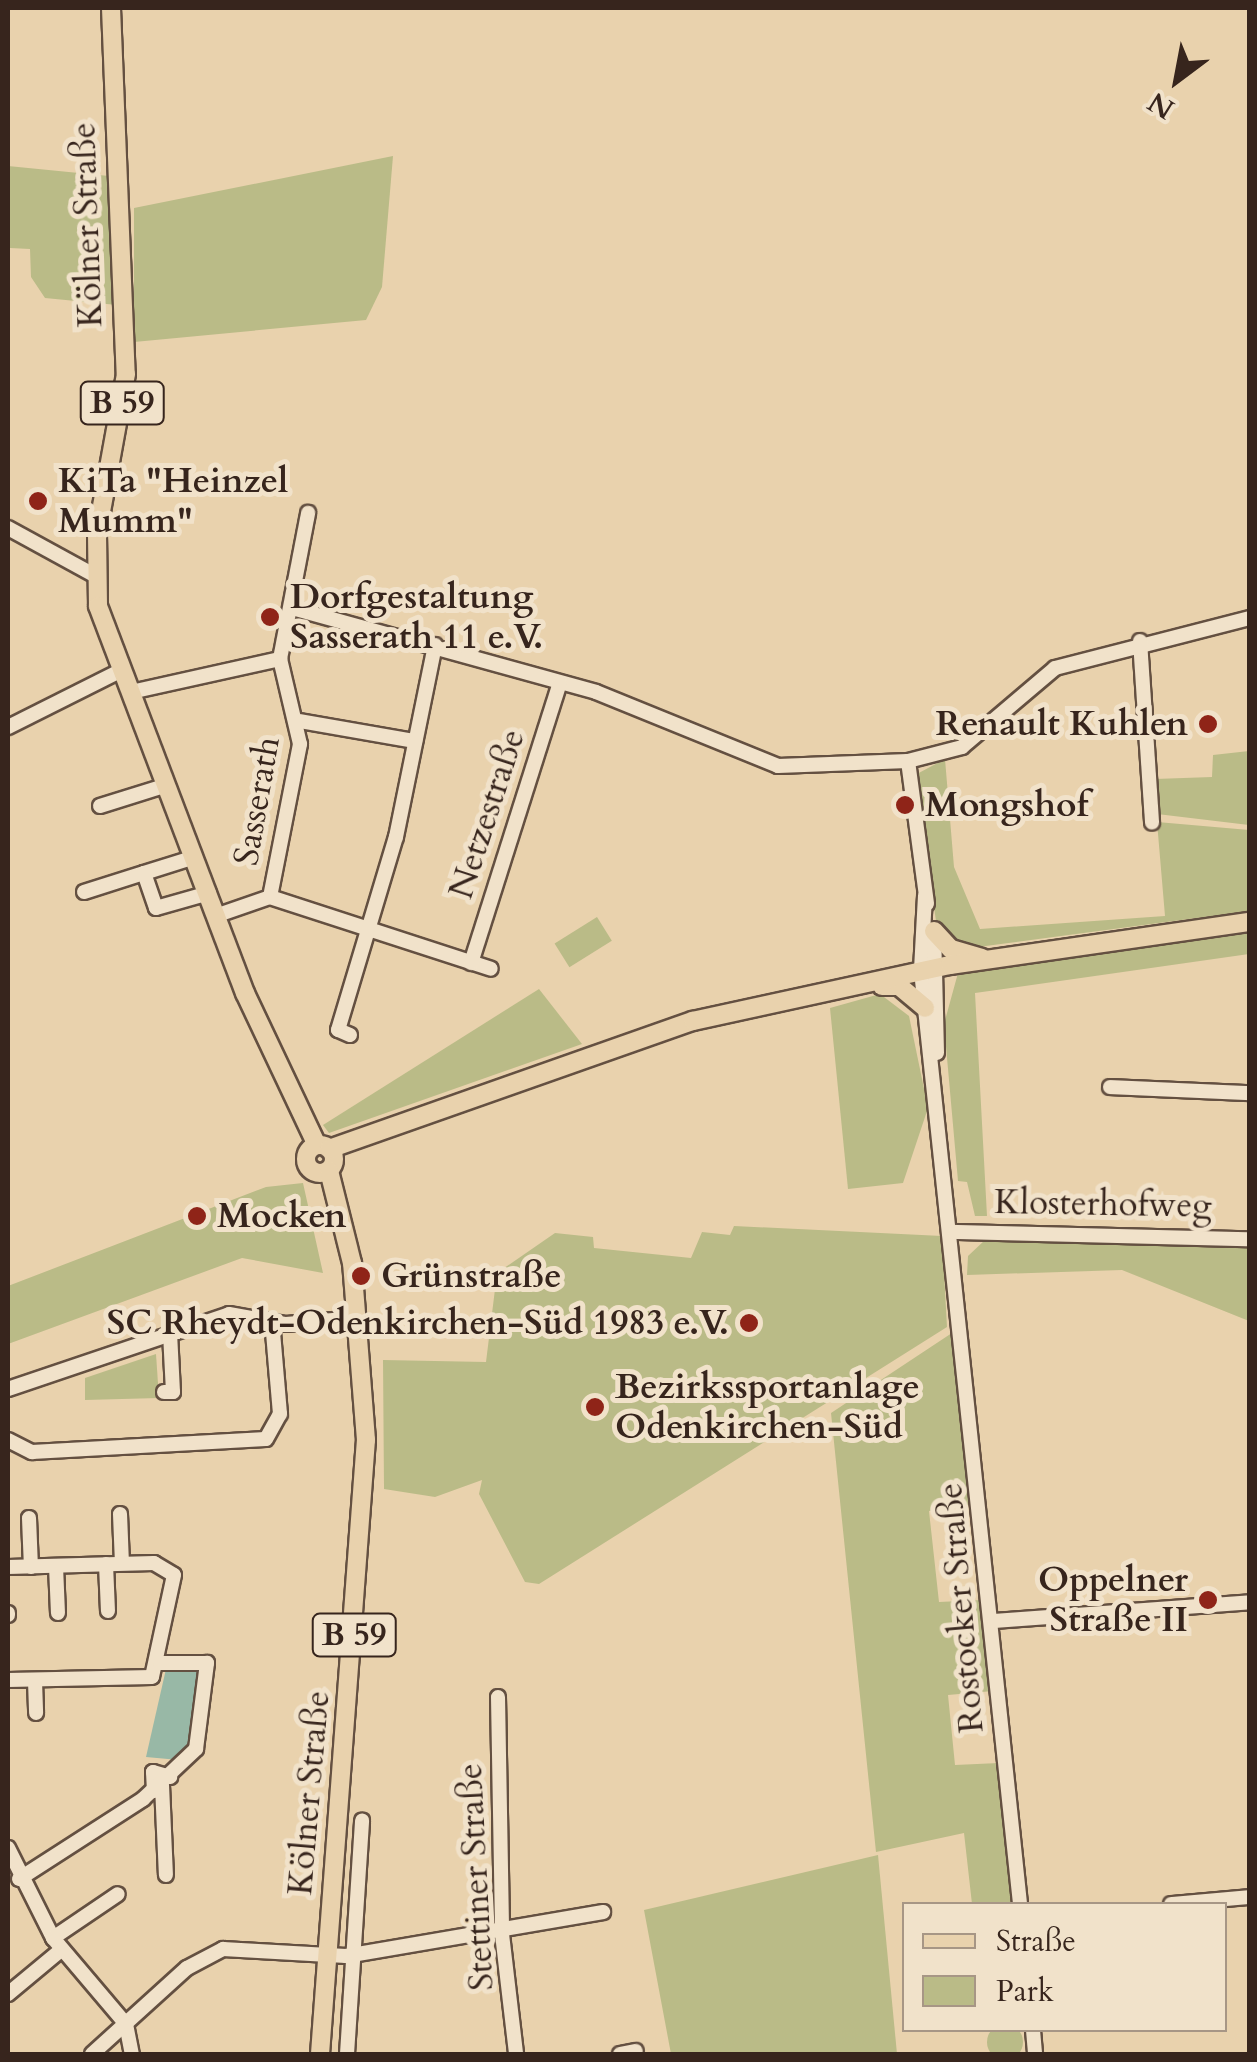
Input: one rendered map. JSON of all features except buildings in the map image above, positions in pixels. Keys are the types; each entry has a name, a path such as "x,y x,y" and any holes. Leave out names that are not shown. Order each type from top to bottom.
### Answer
{"main road":[{"name":"Kölner Straße","path":"111,8 126,374 94,575 122,670 209,893 294,1105 322,1159 348,1237 357,1318 366,1440 320,2054"},
{"path":"322,1159 692,1021 930,969 1250,922"},
{"path":"934,930 951,949 988,960"},
{"path":"812,994 899,986 925,1008"}],"street":[{"path":"131,692 280,659 308,513"},
{"path":"8,528 94,575"},
{"path":"292,608 434,644 560,682 750,762 908,761 962,747 1055,668 1140,641 1250,618"},
{"path":"1140,641 1152,823"},
{"path":"350,1035 338,1030 369,931 434,644"},
{"name":"Sasserath","path":"270,897 300,721 280,659"},
{"path":"8,727 122,670"},
{"name":"Netzestraße","path":"471,963 560,682"},
{"path":"300,721 415,741"},
{"path":"908,761 930,969"},
{"path":"100,806 167,785"},
{"path":"84,892 195,857"},
{"path":"144,872 156,908 209,893"},
{"path":"925,896 934,930 930,969"},
{"path":"218,916 270,897 491,969"},
{"name":"Rostocker Straße","path":"930,969 925,1008 936,1068"},
{"name":"Rostocker Straße","path":"930,969 936,1068 1020,1902"},
{"path":"1110,1087 1250,1093"},
{"name":"Klosterhofweg","path":"955,1232 1250,1239"},
{"path":"8,1390 228,1314 272,1321 357,1318"},
{"path":"8,1440 32,1452 266,1439 280,1414 272,1321"},
{"path":"164,1392 173,1392 170,1332"},
{"path":"108,1611 120,1514"},
{"path":"30,1518 31,1567"},
{"path":"8,1567 154,1563 174,1574 160,1663"},
{"path":"56,1566 58,1613"},
{"path":"994,1621 1250,1602"},
{"path":"8,1680 136,1681 160,1663 207,1663 199,1743 162,1784 19,1880"},
{"path":"35,1681 36,1713"},
{"name":"Stettiner Straße","path":"498,1697 502,1934 516,2054"},
{"path":"162,1784 166,1876"},
{"name":"Kölner Straße","path":"347,2054 362,1820"},
{"path":"8,1848 19,1880 57,1944 126,2024 132,2054"},
{"path":"8,1994 116,1891"},
{"path":"1193,1902 1250,1897"},
{"path":"92,2054 223,1950 355,1955 502,1934 603,1912"},
{"path":"620,2054 636,2051"}],"green space":[{"path":"393,156 382,287 366,320 134,342 134,208"},
{"path":"8,166 109,176 117,305 45,298 31,277 30,249 10,248 8,288"},
{"path":"1249,751 1249,825 1157,814 1155,779 1212,777 1213,755"},
{"path":"945,759 954,867 980,929 1165,916 1157,822 1249,830 1249,911 963,949 937,928 915,775"},
{"path":"597,917 612,941 569,967 555,943"},
{"path":"1249,927 1249,954 975,993 987,1216 975,1216 967,1182 958,1181 944,1024 958,973"},
{"path":"539,989 582,1044 329,1133 323,1125"},
{"path":"880,994 909,1016 928,1108 903,1183 848,1189 830,1008"},
{"path":"303,1183 323,1273 242,1258 8,1344 8,1286 266,1187"},
{"name":"Bezirkssportanlage Odenkirchen-Süd","path":"734,1226 942,1236 947,1327 539,1584 525,1582 479,1494 482,1480 435,1497 384,1489 383,1360 486,1362 497,1273 555,1233 593,1237 594,1248 691,1258 702,1232 730,1235"},
{"path":"1091,1239 1249,1246 1249,1321 1122,1270 967,1275 968,1256 985,1240"},
{"path":"958,1329 974,1504 929,1511 939,1602 982,1600 993,1691 948,1695 955,1765 999,1763 1012,1902 972,1902 964,1833 876,1852 831,1413"},
{"path":"156,1354 159,1398 85,1400 85,1378"},
{"path":"878,1855 897,2054 671,2054 644,1910"},
{"path":"990,2032 1022,2035 1022,2049 1012,2059 998,2059 988,2049"}],"shaded area":[{"path":"166,1669 200,1669 198,1738 179,1760 146,1757"}],"place":[{"name":"KiTa \"Heinzel Mumm\"","path":"38,501"},
{"name":"Dorfgestaltung Sasserath 11 e.V.","path":"270,617"},
{"name":"Renault Kuhlen","path":"1208,724"},
{"name":"Mongshof","path":"905,805"},
{"name":"Mocken","path":"197,1216"},
{"name":"Grünstraße","path":"361,1276"},
{"name":"SC Rheydt-Odenkirchen-Süd 1983 e.V.","path":"749,1323"},
{"name":"Bezirkssportanlage Odenkirchen-Süd","path":"595,1407"},
{"name":"Oppelner Straße II","path":"1208,1600"}]}
